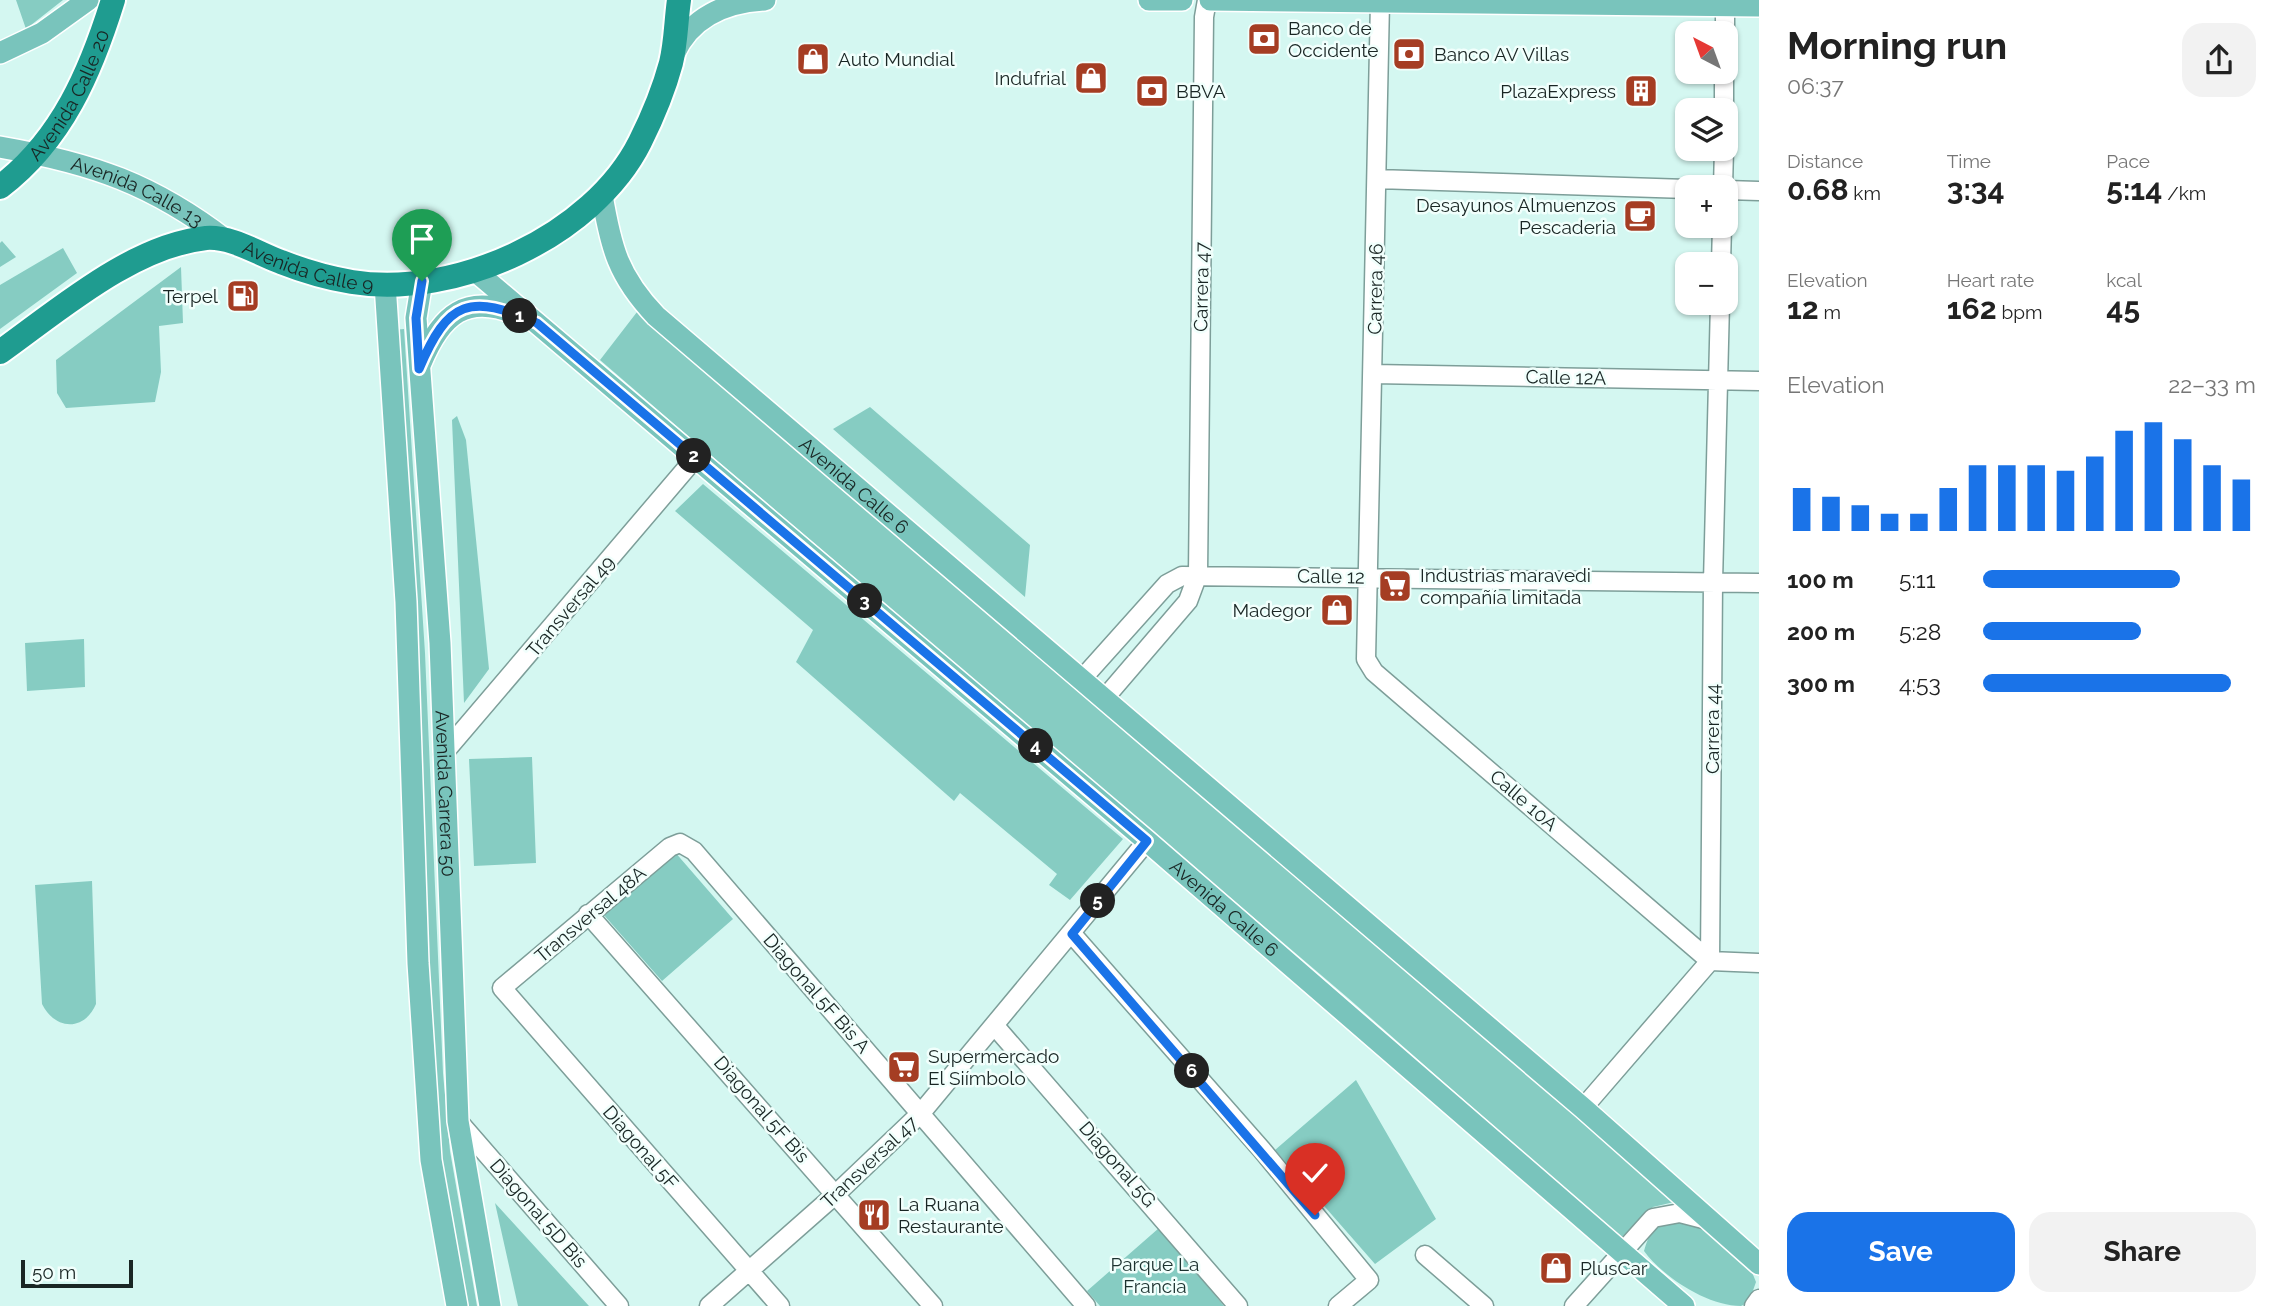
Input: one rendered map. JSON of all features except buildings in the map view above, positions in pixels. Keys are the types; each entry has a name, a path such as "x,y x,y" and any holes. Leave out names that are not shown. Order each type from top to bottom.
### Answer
{"highway":[{"name":"Avenida Calle 20","path":"5,183 65,115 84,82 114,0"},
{"path":"662,0 668,69"},
{"path":"668,69 679,0"},
{"name":"Avenida Calle 9","path":"0,352 116,271 157,252 206,238 227,241 314,274 352,282 385,284 422,281 474,270 507,259 543,241 602,195 639,144 668,69"}],"main road":[{"path":"0,53 42,33 88,0"},
{"path":"668,69 687,33 700,21 727,5 765,0"},
{"path":"1149,0 1182,0"},
{"path":"1209,0 1759,6"},
{"name":"Avenida Calle 13","path":"0,147 100,170 142,186 169,199 227,241"},
{"name":"Avenida Calle 6","path":"602,195 615,258 634,294 656,316 1583,1108 1710,1221 1755,1254"},
{"name":"Avenida Calle 6","path":"474,270 1147,841 1684,1306"},
{"name":"Avenida Carrera 50","path":"422,281 416,318 440,643 458,1121 490,1306"},
{"name":"Avenida Carrera 50","path":"385,284 405,602 418,963 431,1160 457,1306"},
{"path":"419,369 436,330 455,313 464,309 488,305 537,323"}],"street":[{"name":"Carrera 47","path":"1104,699 1188,601 1198,574 1204,17 1209,0"},
{"name":"Carrera 46","path":"1370,577 1380,2"},
{"path":"1725,6 1725,21"},
{"path":"1377,180 1675,189"},
{"path":"1738,190 1759,191"},
{"name":"Carrera 44","path":"1710,961 1713,582 1720,315"},
{"name":"Calle 12A","path":"1374,374 1759,381"},
{"name":"Transversal 49","path":"443,754 696,457"},
{"name":"Calle 12","path":"1198,574 1759,583"},
{"path":"1081,680 1167,584 1182,576 1198,574"},
{"name":"Calle 10A","path":"1370,577 1366,659 1369,667 1710,961"},
{"name":"Transversal 47","path":"709,1306 836,1194 921,1113 1147,841"},
{"name":"Transversal 48A","path":"502,988 670,847 680,844"},
{"name":"Diagonal 5F Bis A","path":"680,844 694,851 1086,1306"},
{"name":"Diagonal 5F Bis","path":"588,914 933,1306"},
{"path":"1072,934 1262,1150 1369,1280 1338,1306"},
{"path":"1583,1108 1710,961 1759,963"},
{"name":"Diagonal 5F","path":"502,988 780,1306"},
{"name":"Diagonal 5G","path":"995,1025 1238,1306"},
{"name":"Diagonal 5D Bis","path":"458,1121 619,1306"},
{"path":"1574,1306 1620,1251 1661,1214 1681,1213 1710,1221"},
{"path":"1425,1255 1484,1306"},
{"path":"1754,1306 1759,1299"}],"green space":[{"path":"16,0 63,0 26,29"},
{"path":"2,241 16,257 0,267 0,243"},
{"path":"63,248 77,273 0,329 0,285"},
{"path":"181,267 183,323 159,326 161,372 155,402 66,408 57,393 56,360"},
{"path":"637,312 1022,644 1496,1045 1674,1202 1653,1207 1621,1238 1348,998 600,360"},
{"path":"404,329 425,653 443,1073 450,1151 477,1306 465,1306 437,1153 394,330"},
{"path":"870,407 1030,545 1025,597 833,429"},
{"path":"457,416 466,440 489,669 464,703 452,420"},
{"path":"703,484 1123,839 1070,900 1049,885 1057,874 960,793 954,801 796,662 813,630 675,511"},
{"path":"84,639 85,687 27,691 25,643"},
{"path":"532,757 536,863 474,866 469,759"},
{"path":"674,851 733,919 662,981 603,914"},
{"path":"92,881 96,1004 91,1013 77,1023 62,1023 54,1019 42,1004 35,885"},
{"path":"1356,1080 1436,1219 1375,1264 1275,1150"},
{"path":"495,1203 589,1306 518,1306"},
{"path":"1675,1218 1711,1234 1743,1260 1756,1282 1747,1302 1741,1306 1728,1305 1700,1295 1686,1288 1652,1261 1644,1251 1649,1238 1654,1229"},
{"name":"Parque La Francia","path":"1159,1228 1224,1306 1100,1306 1087,1291"}],"place":[{"name":"Banco de Occidente","path":"1264,39"},
{"name":"Banco AV Villas","path":"1409,54"},
{"name":"Auto Mundial","path":"813,59"},
{"name":"Indufrial","path":"1091,78"},
{"name":"BBVA","path":"1152,91"},
{"name":"PlazaExpress","path":"1641,91"},
{"name":"Desayunos Almuenzos Pescaderia","path":"1640,216"},
{"name":"Terpel","path":"243,296"},
{"name":"Industrias maravedi compañía limitada","path":"1395,586"},
{"name":"Madegor","path":"1337,610"},
{"name":"Supermercado El Siímbolo","path":"904,1067"},
{"name":"La Ruana Restaurante","path":"874,1215"},
{"name":"PlusCar","path":"1556,1268"}],"route":[{"path":"422,281 416,318 419,369 436,330 455,313 473,306 488,305 505,309 537,323 1147,841 1072,934 1262,1150 1315,1215"}]}
